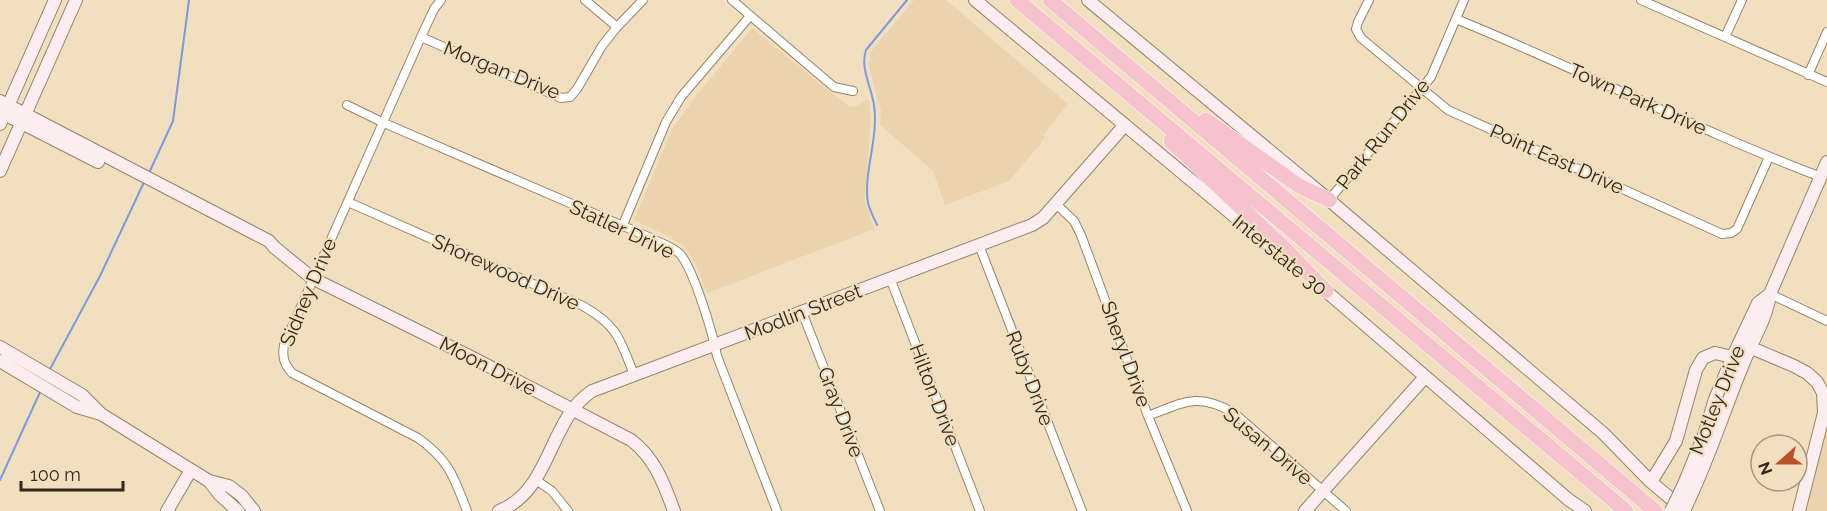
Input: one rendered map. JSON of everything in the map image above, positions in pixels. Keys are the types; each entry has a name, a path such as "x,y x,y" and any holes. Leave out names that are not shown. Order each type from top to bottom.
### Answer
{"highway":[{"path":"1017,0 1626,511"},
{"path":"1050,0 1655,511"},
{"path":"1127,65 1299,186 1329,200"},
{"path":"1096,66 1146,118 1326,291"}],"main road":[{"path":"3,110 55,0"},
{"path":"0,171 76,0"},
{"name":"Interstate 30","path":"975,0 1224,209 1326,291 1569,500 1585,511"},
{"path":"1088,0 1329,200 1603,433 1651,482 1684,511"},
{"name":"Moon Drive","path":"3,110 151,185 266,248 274,248 312,278 631,440 654,463 674,511"},
{"name":"Modlin Street","path":"499,511 513,503 536,480 573,410 592,391 1032,225 1043,218 1124,126"},
{"name":"Motley Drive","path":"1684,511 1715,399 1768,309 1770,294 1827,162"},
{"path":"1745,345 1807,373 1817,382 1823,393 1824,412 1799,511"},
{"path":"0,347 54,394 77,407 100,414 209,481 230,486 254,511"},
{"path":"1651,482 1677,441 1699,364 1703,358 1715,353 1739,358"},
{"path":"0,361 21,366 62,383 82,395 100,414"},
{"path":"1305,511 1425,377"},
{"path":"167,511 191,470"},
{"path":"209,481 220,495 238,511"},
{"name":"Motley Drive","path":"1671,511 1689,487"}],"street":[{"name":"Sidney Drive","path":"441,0 434,9 421,37 312,278 282,354 285,365 292,373 418,438 434,450 455,478 467,511"},
{"path":"585,0 617,27"},
{"name":"Morgan Drive","path":"421,37 561,98 570,96 577,89 602,46 643,0"},
{"path":"732,0 834,87 853,91"},
{"name":"Point East Drive","path":"1369,0 1356,29 1361,38 1448,110 1722,234 1731,233 1737,229 1769,157"},
{"name":"Park Run Drive","path":"1329,200 1431,77 1464,0"},
{"path":"1641,0 1827,82"},
{"path":"1725,37 1742,0"},
{"path":"622,227 666,122 681,97 750,16"},
{"name":"Town Park Drive","path":"1456,19 1769,157 1821,177"},
{"path":"1808,75 1827,32"},
{"name":"Statler Drive","path":"347,105 667,246 680,255 689,271 713,336 717,356 777,511"},
{"name":"Shorewood Drive","path":"348,202 602,316 621,342 634,375"},
{"name":"Sheryl Drive","path":"1056,204 1074,221 1081,235 1148,416 1187,511"},
{"name":"Ruby Drive","path":"979,245 1082,511"},
{"name":"Hilton Drive","path":"890,278 980,511"},
{"path":"1770,294 1827,320"},
{"name":"Gray Drive","path":"802,312 880,511"},
{"name":"Susan Drive","path":"1148,416 1185,402 1201,400 1221,405 1234,413 1346,511"},
{"path":"536,480 552,491 568,511"}],"shaded area":[{"path":"914,0 946,0 1068,104 1043,135 1045,138 1009,181 945,205 933,171 880,125 881,111 868,63 871,60 869,54"},
{"path":"752,28 850,107 869,99 871,121 865,203 874,229 707,293 696,265 684,246 634,220 672,129"},
{"path":"1827,414 1827,511 1804,511"}],"waterway":[{"path":"149,173 173,121 189,0"},
{"path":"877,225 868,203 867,192 875,117 864,57 866,50 907,0"},
{"path":"49,371 100,276 145,180"},
{"path":"0,480 41,390"}]}
